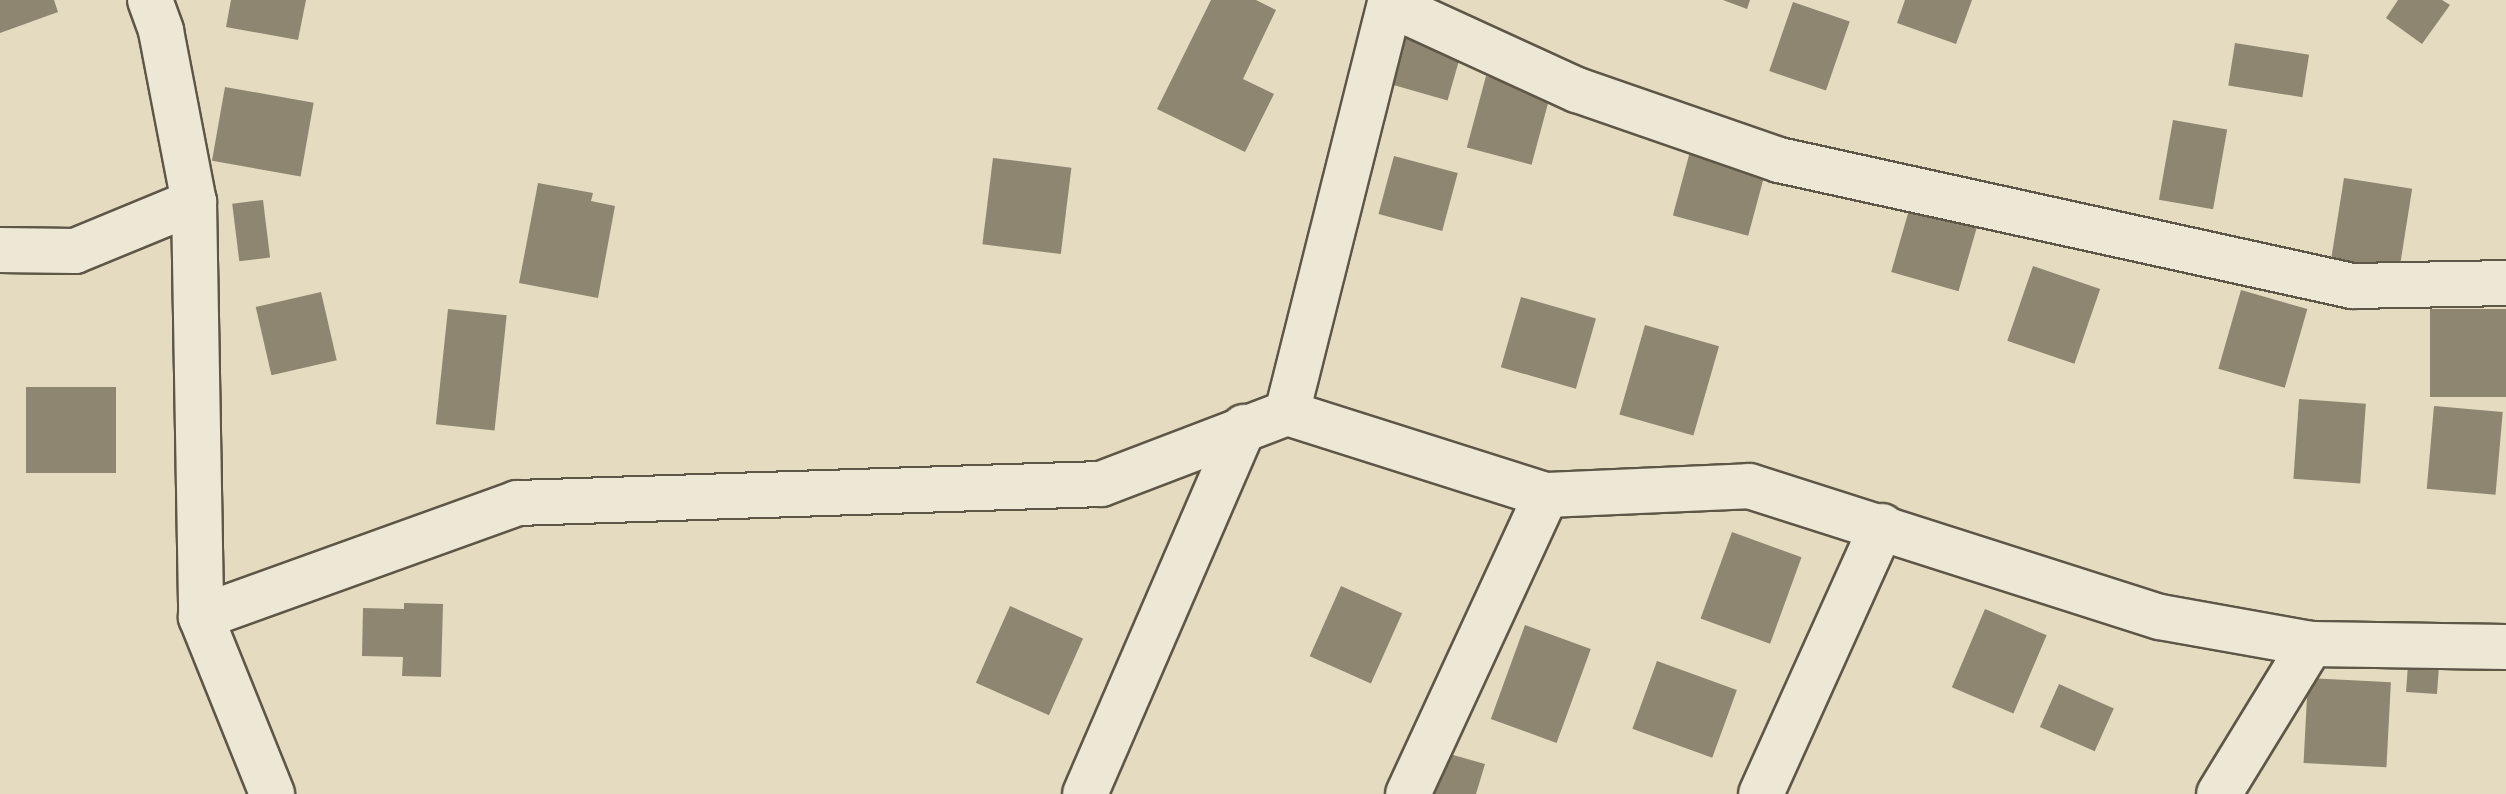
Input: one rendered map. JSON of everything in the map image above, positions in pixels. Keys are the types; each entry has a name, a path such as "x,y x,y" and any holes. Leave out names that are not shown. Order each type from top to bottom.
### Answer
{"street":[{"path":"150,0 161,31 194,202 201,617 272,794"},
{"path":"1287,413 1391,2 1577,90 1779,160 2352,286 2506,283"},
{"path":"0,250 75,251 194,202"},
{"path":"201,617 517,503 1101,484 1287,413 1546,495 1749,486 2160,617 2311,644 2506,647"},
{"path":"1085,794 1244,427"},
{"path":"1408,794 1546,495"},
{"path":"1761,794 1882,526"},
{"path":"2230,790 2311,644"}],"building":[{"path":"0,0 54,0 58,12 0,33"},
{"path":"231,0 306,0 298,40 226,27"},
{"path":"1211,0 1256,0 1276,10 1243,79 1274,94 1245,152 1157,109"},
{"path":"1723,0 1750,0 1747,9"},
{"path":"1905,0 1972,0 1956,44 1897,23"},
{"path":"2398,0 2442,0 2450,5 2422,44 2386,18"},
{"path":"1793,2 1850,22 1826,91 1769,71"},
{"path":"1410,21 1466,37 1448,100 1392,84"},
{"path":"2235,43 2309,55 2302,97 2228,85"},
{"path":"1486,76 1551,93 1532,165 1467,147"},
{"path":"225,87 314,103 301,176 212,161"},
{"path":"2173,120 2227,130 2213,209 2159,200"},
{"path":"1692,144 1767,164 1748,236 1673,215"},
{"path":"1394,156 1458,173 1442,231 1378,214"},
{"path":"993,158 1071,168 1061,254 982,244"},
{"path":"2344,178 2412,189 2399,274 2331,263"},
{"path":"538,183 593,193 591,201 615,206 598,298 519,283"},
{"path":"1913,196 1980,215 1959,291 1891,272"},
{"path":"263,200 270,258 239,261 232,204"},
{"path":"2033,266 2100,289 2074,364 2007,341"},
{"path":"2241,290 2307,309 2285,388 2218,369"},
{"path":"321,292 337,360 271,375 256,307"},
{"path":"1521,297 1596,318 1576,389 1501,367"},
{"path":"448,309 507,315 495,431 436,424"},
{"path":"2430,309 2506,309 2506,397 2430,397"},
{"path":"1645,325 1719,346 1693,436 1619,414"},
{"path":"26,387 116,387 116,473 26,473"},
{"path":"2299,399 2366,404 2360,483 2293,479"},
{"path":"2434,406 2503,412 2496,495 2427,489"},
{"path":"1732,532 1802,557 1770,644 1701,618"},
{"path":"1341,586 1402,613 1371,684 1310,656"},
{"path":"404,603 443,604 441,677 402,676 403,657 362,656 363,608 404,609"},
{"path":"1010,606 1083,639 1049,715 976,683"},
{"path":"1985,609 2047,635 2013,713 1952,687"},
{"path":"1525,625 1591,649 1557,743 1491,719"},
{"path":"2409,650 2440,652 2437,694 2406,692"},
{"path":"1657,661 1737,690 1712,758 1632,729"},
{"path":"2308,678 2391,682 2386,767 2304,763"},
{"path":"2059,684 2114,708 2095,751 2040,727"},
{"path":"1418,745 1485,764 1476,794 1404,794"}]}
